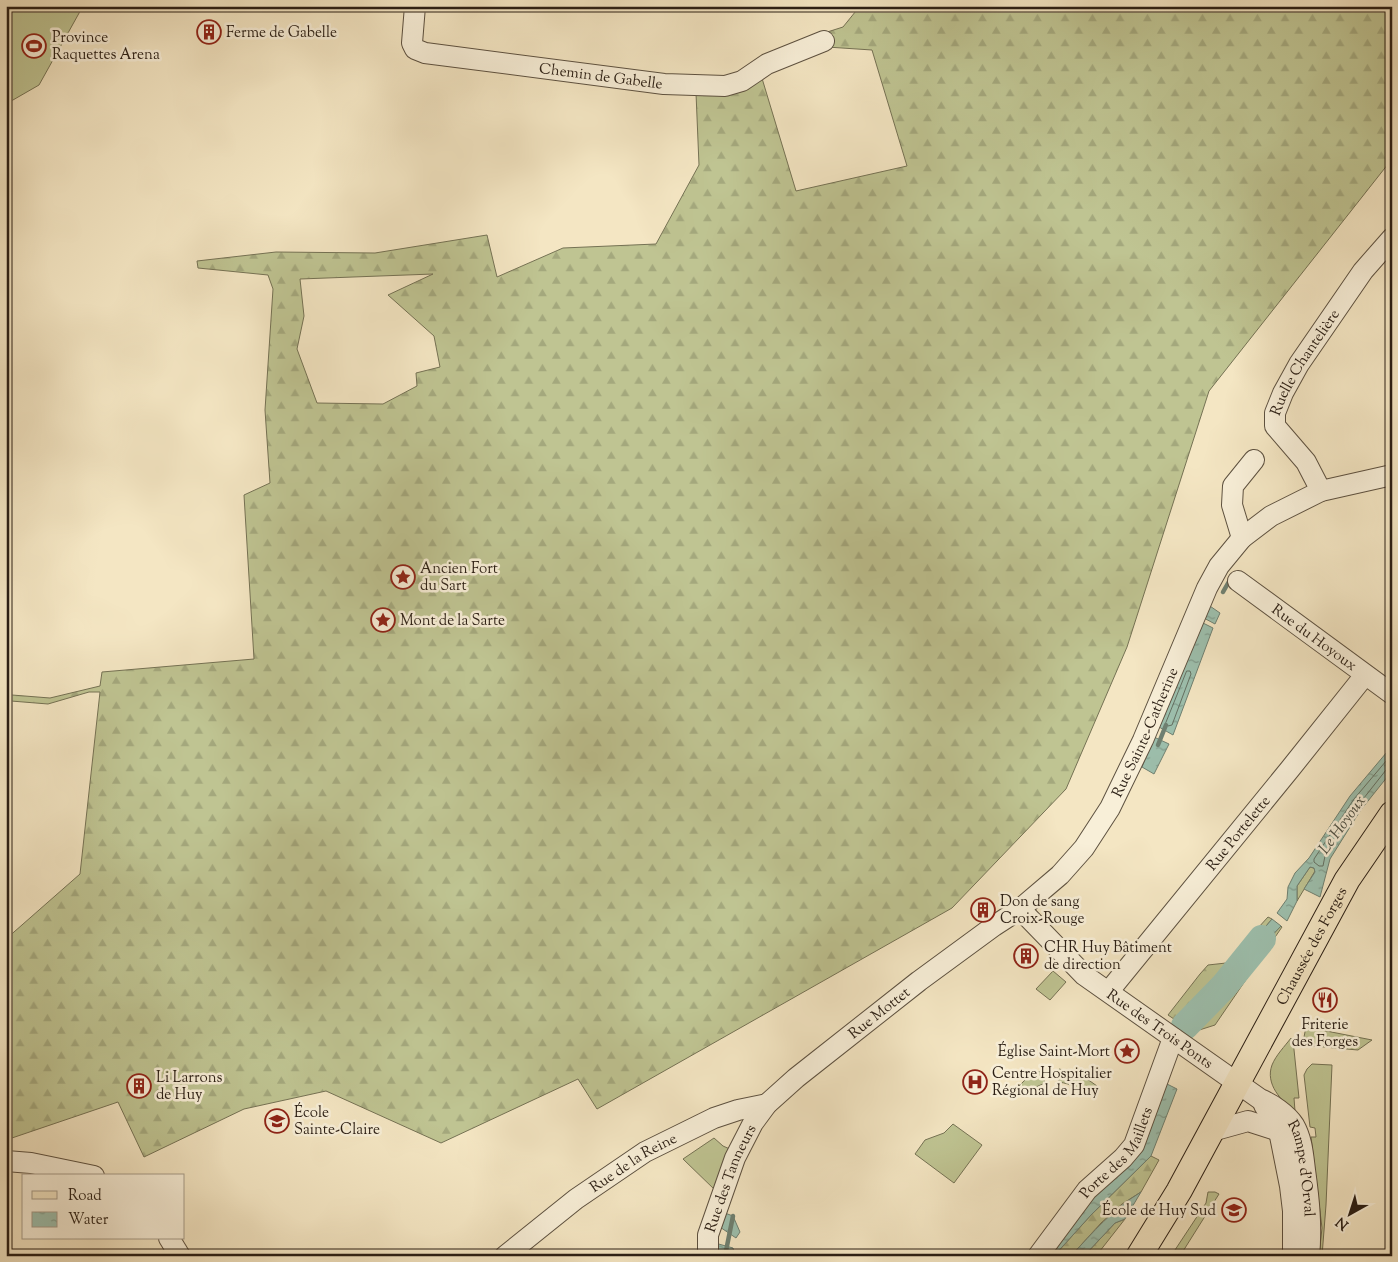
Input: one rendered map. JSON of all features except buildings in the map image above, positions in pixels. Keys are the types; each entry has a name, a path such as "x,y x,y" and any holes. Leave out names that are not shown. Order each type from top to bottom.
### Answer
{"main road":[{"name":"Chaussée des Forges","path":"1139,1256 1179,1191 1346,880 1392,814"}],"street":[{"name":"Chemin de Gabelle","path":"415,6 412,43 415,49 425,53 664,84 725,86 742,80 767,64 824,40"},
{"name":"Ruelle Chantelière","path":"1320,491 1306,462 1275,426 1275,413 1283,393 1299,364 1363,270 1392,238"},
{"path":"1242,538 1232,505 1233,486 1254,460"},
{"name":"Rue Sainte-Catherine","path":"994,926 1020,909 1060,875 1084,848 1110,808 1146,734 1207,588 1219,566 1242,538 1270,516 1320,491 1392,475"},
{"name":"Rue du Hoyoux","path":"1238,580 1392,694"},
{"name":"Rue Portelette","path":"1108,991 1290,769 1365,674"},
{"name":"Rue des Trois Ponts","path":"1020,909 1084,974 1260,1099"},
{"name":"Rue Mottet","path":"767,1104 796,1078 919,981 994,926"},
{"name":"Porte des Maillets","path":"1038,1256 1087,1190 1123,1158 1134,1145 1173,1038"},
{"path":"1260,1099 1279,1132 1294,1211 1293,1256"},
{"name":"Rampe d'Orval","path":"1260,1099 1270,1103 1293,1123 1301,1140 1310,1206 1311,1238 1309,1256"},
{"name":"Rue de la Reine","path":"514,1253 576,1199 645,1152 714,1118 738,1110 767,1104"},
{"name":"Rue des Tanneurs","path":"708,1256 708,1235 735,1158 753,1123 767,1104"},
{"path":"1212,1131 1248,1121 1279,1132"},
{"path":"6,1161 31,1163 84,1174"},
{"path":"170,1240 180,1256"}],"green space":[{"name":"Province Raquettes Arena","path":"6,6 83,6 39,85 6,104"},
{"path":"860,6 1392,6 1392,159 1209,391 1127,647 1066,789 952,908 597,1109 578,1079 441,1143 326,1091 244,1109 144,1157 118,1102 6,1140 6,939 80,874 100,692 89,692 48,704 11,701 6,703 6,697 12,695 50,698 100,686 102,672 254,659 244,495 270,483 265,410 273,289 268,275 198,268 197,261 276,252 375,253 487,235 497,277 563,248 656,244 699,165 696,93 761,75 796,191 907,166 872,50 827,47 821,34 843,27","holes":["433,274 388,295 434,336 440,367 416,373 417,386 383,404 317,403 297,349 304,316 300,279"]},
{"path":"1310,867 1314,868 1315,871 1297,901 1297,886"},
{"path":"1268,917 1272,919 1240,957 1238,968 1242,967 1282,927 1215,1025 1193,1032 1168,1015 1208,965 1226,963"},
{"path":"1053,971 1066,982 1050,1000 1036,989"},
{"path":"1306,1027 1372,1040 1358,1050 1313,1046 1309,1039 1304,1037"},
{"path":"1291,1038 1293,1040 1299,1098 1294,1098 1295,1111 1276,1091 1270,1072 1278,1054"},
{"path":"1312,1064 1332,1065 1322,1256 1319,1256 1322,1228 1311,1137 1316,1137 1315,1128 1310,1127 1304,1075"},
{"path":"1059,1069 1080,1074 1097,1086 1088,1097 1075,1087 1059,1082"},
{"path":"1041,1071 1045,1083 1026,1095 1017,1088 1029,1076"},
{"path":"953,1124 982,1145 954,1183 915,1154 925,1140 944,1133"},
{"path":"714,1138 723,1146 732,1150 715,1190 683,1159"},
{"path":"1151,1156 1159,1160 1141,1192 1122,1204 1101,1223 1071,1256 1054,1256 1091,1215"},
{"path":"1208,1192 1219,1194 1180,1256 1171,1256 1206,1203"},
{"path":"1125,1219 1096,1256 1084,1256 1115,1223"}],"water":[{"path":"1207,604 1220,613 1215,624 1202,617"},
{"path":"1201,622 1213,628 1173,735 1159,727"},
{"path":"1154,737 1169,744 1154,774 1142,767"},
{"path":"1392,746 1392,771 1360,811 1330,859 1320,897 1304,889 1315,872 1314,868 1310,867 1297,886 1297,901 1287,921 1277,913 1287,899 1288,887 1295,873 1309,858 1350,796"},
{"path":"1272,919 1281,926 1242,967 1238,968 1240,957"},
{"path":"1165,1083 1177,1089 1151,1156 1091,1215 1054,1256 1045,1256 1066,1229"},
{"path":"1141,1192 1125,1219 1115,1223 1084,1256 1071,1256 1112,1213"},
{"path":"722,1212 733,1216 740,1232 736,1238 717,1225"},
{"path":"715,1243 733,1248 735,1256 715,1256"}],"waterway":[{"path":"1223,592 1231,578"},
{"path":"1158,745 1166,725"},
{"name":"Le Hoyoux","path":"1185,1026 1224,986 1262,939"},
{"path":"725,1256 733,1216"}],"place":[{"name":"Ferme de Gabelle","path":"209,32"},
{"name":"Province Raquettes Arena","path":"34,46"},
{"name":"Ancien Fort du Sart","path":"403,577"},
{"name":"Mont de la Sarte","path":"383,620"},
{"name":"Don de sang Croix-Rouge","path":"983,910"},
{"name":"CHR Huy Bâtiment de direction","path":"1026,956"},
{"name":"Friterie des Forges","path":"1325,1000"},
{"name":"Église Saint-Mort","path":"1127,1051"},
{"name":"Centre Hospitalier Régional de Huy","path":"975,1082"},
{"name":"Li Larrons de Huy","path":"139,1086"},
{"name":"École Sainte-Claire","path":"277,1121"},
{"name":"École de Huy Sud","path":"1234,1210"}]}
